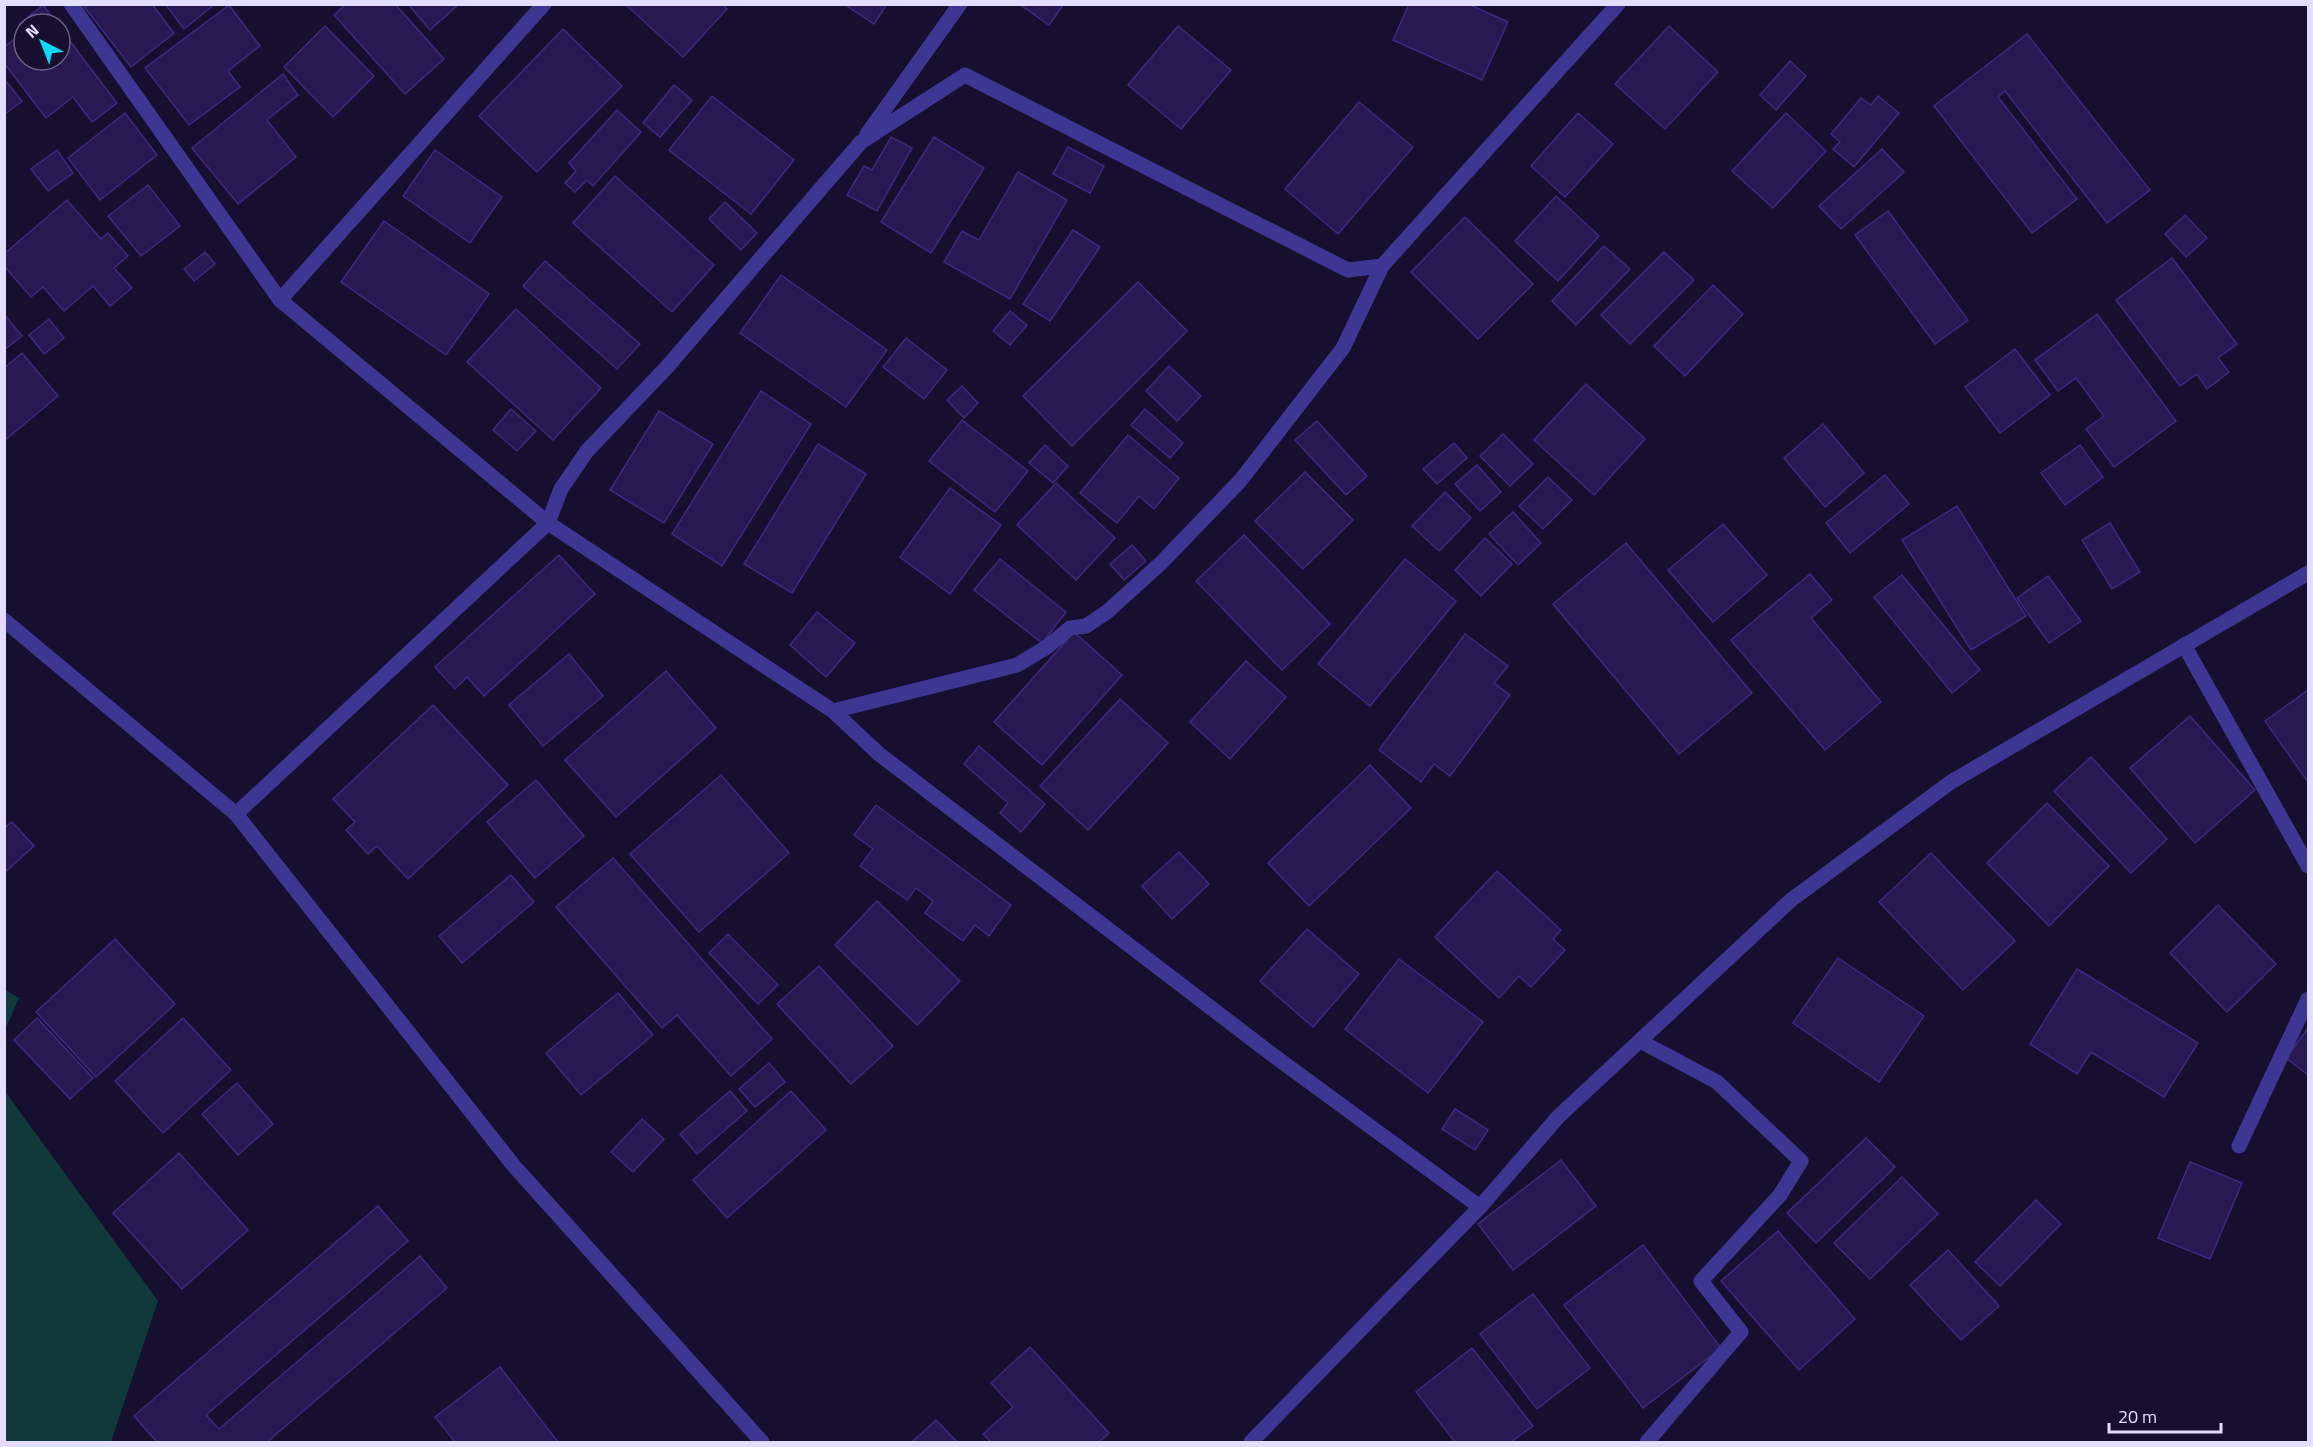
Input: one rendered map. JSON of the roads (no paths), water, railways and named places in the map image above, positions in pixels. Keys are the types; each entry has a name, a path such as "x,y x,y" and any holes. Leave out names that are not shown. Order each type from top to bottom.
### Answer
{"street":[{"path":"71,4 280,300 548,523 832,711 907,776 1274,1056 1480,1207"},
{"path":"280,300 544,4"},
{"path":"236,814 548,523 561,489 587,451 668,367 861,142 960,4"},
{"path":"832,711 1017,665 1047,647 1070,628 1086,626 1107,612 1161,563 1240,481 1343,348 1382,266 1618,4"},
{"path":"861,142 964,75 1348,270 1382,266"},
{"path":"1251,1443 1480,1207 1558,1117 1791,900 1951,782 2308,573"},
{"path":"4,620 236,814 514,1166 762,1443"},
{"path":"2184,645 2308,866"},
{"path":"2239,1146 2308,999"},
{"path":"1640,1041 1717,1082 1800,1161 1780,1195 1701,1281 1741,1332 1647,1443"}]}
